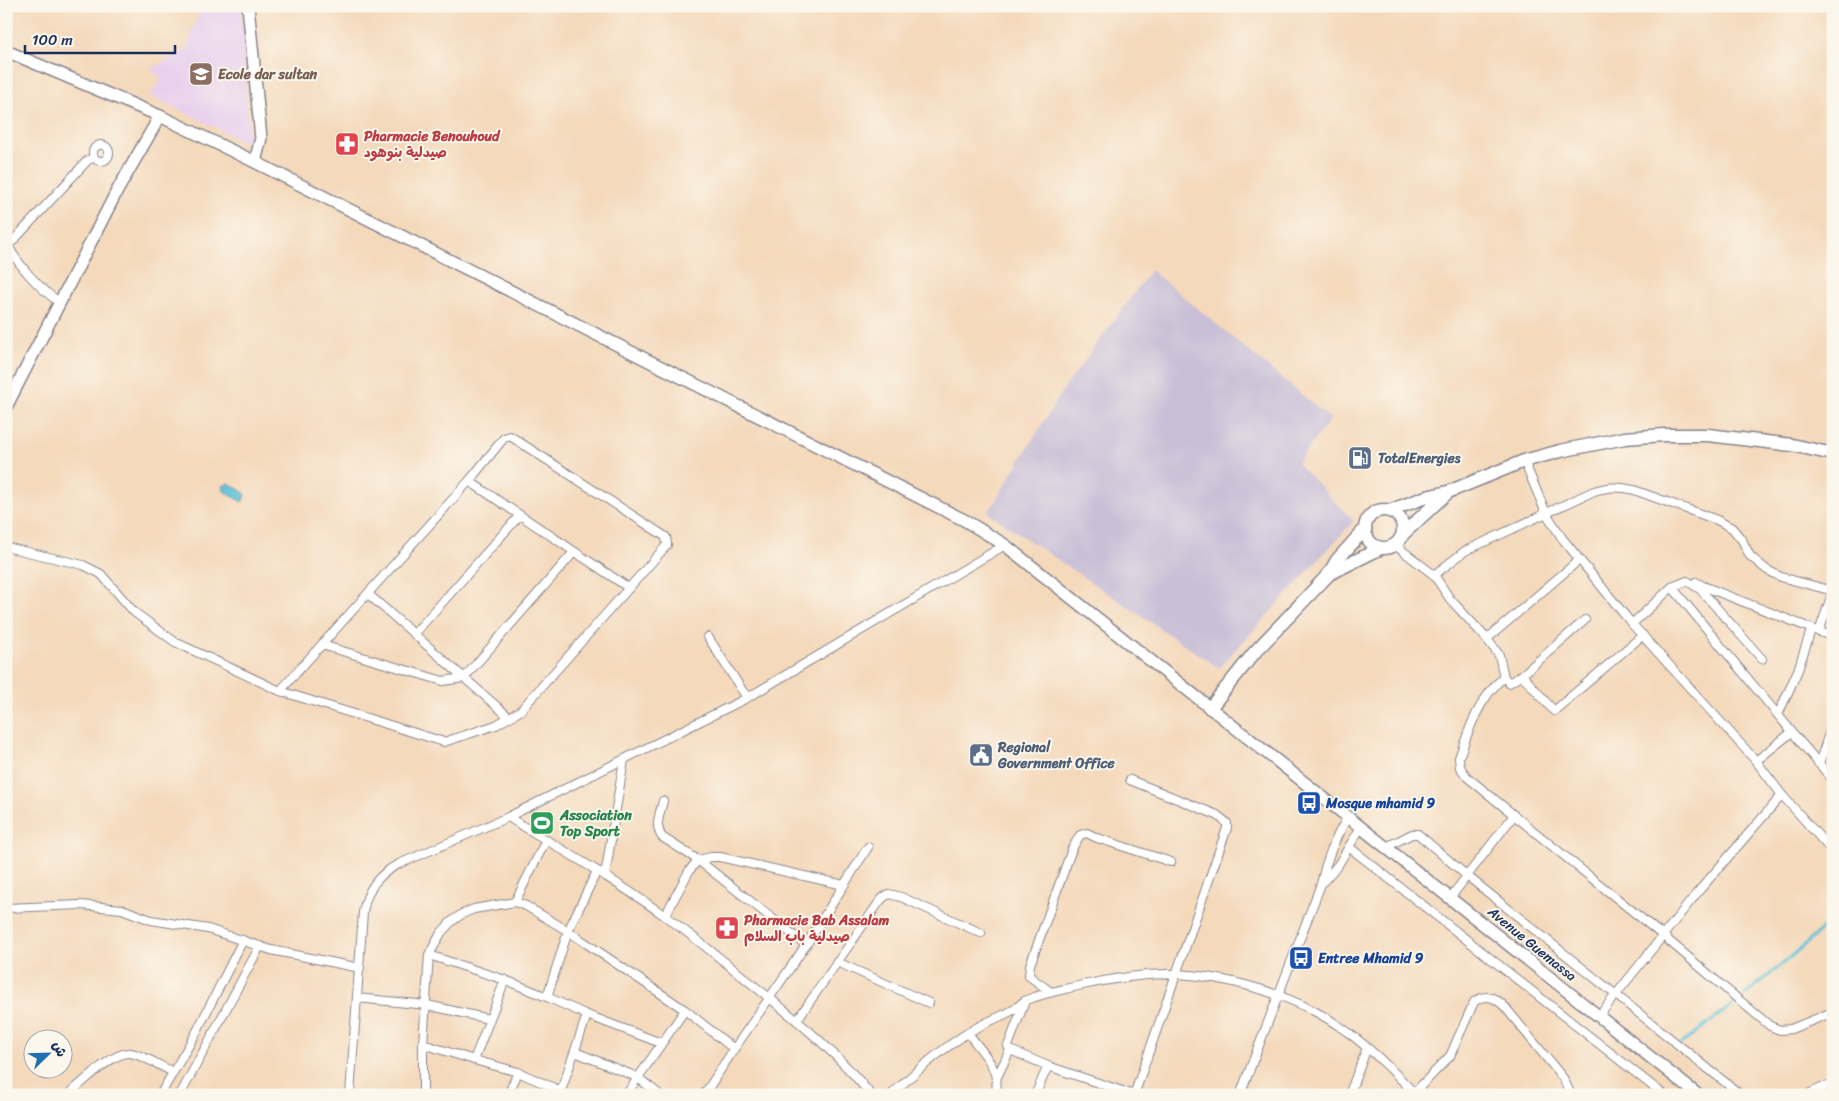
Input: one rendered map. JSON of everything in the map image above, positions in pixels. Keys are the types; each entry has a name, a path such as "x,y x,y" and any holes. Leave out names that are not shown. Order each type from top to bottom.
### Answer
{"main road":[{"path":"248,6 261,138 255,162"},
{"name":"Avenue Guemassa","path":"6,51 160,116 255,162 966,521 1005,545 1361,826 1695,1094"},
{"path":"6,407 117,191 160,116"},
{"path":"1210,708 1254,653 1329,574 1337,560 1365,529 1368,519 1380,511 1389,511 1426,497 1448,492 1524,460 1625,438 1664,435 1708,435 1750,439 1833,454"},
{"path":"1365,529 1369,540 1374,545 1388,548 1395,545 1409,526 1448,492"},
{"path":"1389,511 1396,514 1401,520 1403,534"},
{"path":"1329,574 1381,548"}],"street":[{"path":"59,302 47,294 12,254 7,244 13,242 88,161 94,157"},
{"path":"6,547 83,565 101,574 134,612 175,642 280,691 444,742 496,725 520,711 667,545 666,537 510,436 504,438 469,481 280,691"},
{"path":"1524,460 1551,524 1579,560 1610,595 1632,624 1756,762 1782,795 1833,852"},
{"path":"469,481 629,588"},
{"path":"1434,575 1465,551 1594,491 1608,487 1620,486 1634,490 1717,520 1732,528 1742,540 1750,556 1767,570 1781,577 1833,591 1778,715"},
{"path":"414,634 520,515"},
{"path":"350,1095 365,903 377,879 399,864 508,817 748,698 1005,545"},
{"path":"1395,545 1434,575 1450,599 1499,655 1504,677 1509,683 1522,675 1585,620"},
{"path":"322,645 443,681 464,678 574,552"},
{"path":"1487,640 1579,560"},
{"path":"1632,624 1672,587 1687,581 1694,581 1702,586 1833,637"},
{"path":"1687,581 1700,589 1762,659"},
{"path":"1672,587 1833,780"},
{"path":"368,594 509,718"},
{"path":"1522,675 1554,711 1602,672 1643,635"},
{"path":"708,637 748,698"},
{"path":"1504,677 1494,685 1483,701 1459,758 1460,767 1467,777 1770,1026 1780,1030 1796,1027 1833,1012"},
{"path":"1818,764 1833,720"},
{"path":"1756,762 1792,732"},
{"path":"605,876 624,760"},
{"path":"1010,1050 1048,1066 1134,1095 1226,833 1227,823 1217,815 1130,780"},
{"path":"1598,1017 1662,936 1782,795"},
{"path":"663,801 656,826 662,837 698,860 806,945"},
{"path":"1450,898 1514,815"},
{"path":"1240,1095 1321,884 1327,858 1348,816"},
{"path":"508,817 605,876 665,916 714,952 797,1020 840,1059 871,1095"},
{"path":"1321,884 1335,870 1361,826"},
{"path":"1050,992 1030,976 1030,965 1072,848 1080,835 1087,833 1171,862"},
{"path":"1386,847 1412,834 1418,834 1466,875 1741,1095"},
{"path":"515,902 546,840"},
{"path":"704,1095 806,945 868,847"},
{"path":"1349,847 1664,1095"},
{"path":"665,916 698,860 711,856 844,885"},
{"path":"547,997 568,931 597,871"},
{"path":"797,1020 884,896 895,894 981,933"},
{"path":"423,1095 429,955 441,932 462,914 474,909 515,902 526,906 568,931 685,1010 734,1049"},
{"path":"6,908 81,905 109,906 151,920 208,928 260,946 360,968"},
{"path":"160,1095 196,1033 243,940"},
{"path":"180,1095 260,946"},
{"path":"429,955 505,980 587,1015 661,1043"},
{"path":"837,962 928,1003"},
{"path":"891,1095 938,1053 968,1033 1015,1008 1026,1000 1050,992 1106,979 1176,974 1241,984 1278,995 1315,1011 1342,1028 1398,1075 1415,1094 1450,1056 1474,1002 1489,996 1497,999 1505,1007 1563,1078 1571,1095"},
{"path":"474,1060 505,980"},
{"path":"357,998 427,1005 489,1019"},
{"path":"997,1077 1010,1050 1008,1046 1026,1000"},
{"path":"626,1095 685,1010"},
{"path":"424,1044 518,1072 565,1093 575,1052 587,1015"},
{"path":"968,1033 989,1062 997,1077 996,1095"},
{"path":"1349,1095 1366,1048"},
{"path":"575,1052 637,1078 660,1095"},
{"path":"68,1095 113,1058 124,1053 135,1055 173,1072"},
{"path":"1035,1095 1048,1066"},
{"path":"508,1095 518,1072"},
{"path":"1806,1095 1833,1083"}],"shaded area":[{"name":"Ecole dar sultan","path":"201,6 242,6 249,144 149,95 162,79 150,69 186,50"},
{"path":"1151,270 1331,419 1297,463 1354,521 1219,668 988,513 1063,390"}],"water":[{"path":"229,483 246,494 242,502 224,491 223,486"}],"waterway":[{"path":"1745,995 1833,919"},
{"path":"1681,1044 1735,1003"}],"place":[{"name":"Ecole dar sultan","path":"201,74"},
{"name":"Pharmacie Benouhoud صيدلية بنوهود","path":"347,144"},
{"name":"TotalEnergies","path":"1360,458"},
{"name":"Regional Government Office","path":"981,755"},
{"name":"Mosque mhamid 9","path":"1309,803"},
{"name":"Association Top Sport","path":"542,823"},
{"name":"Pharmacie Bab Assalam صيدلية باب السلام","path":"727,928"},
{"name":"Entree Mhamid 9","path":"1301,958"}]}
